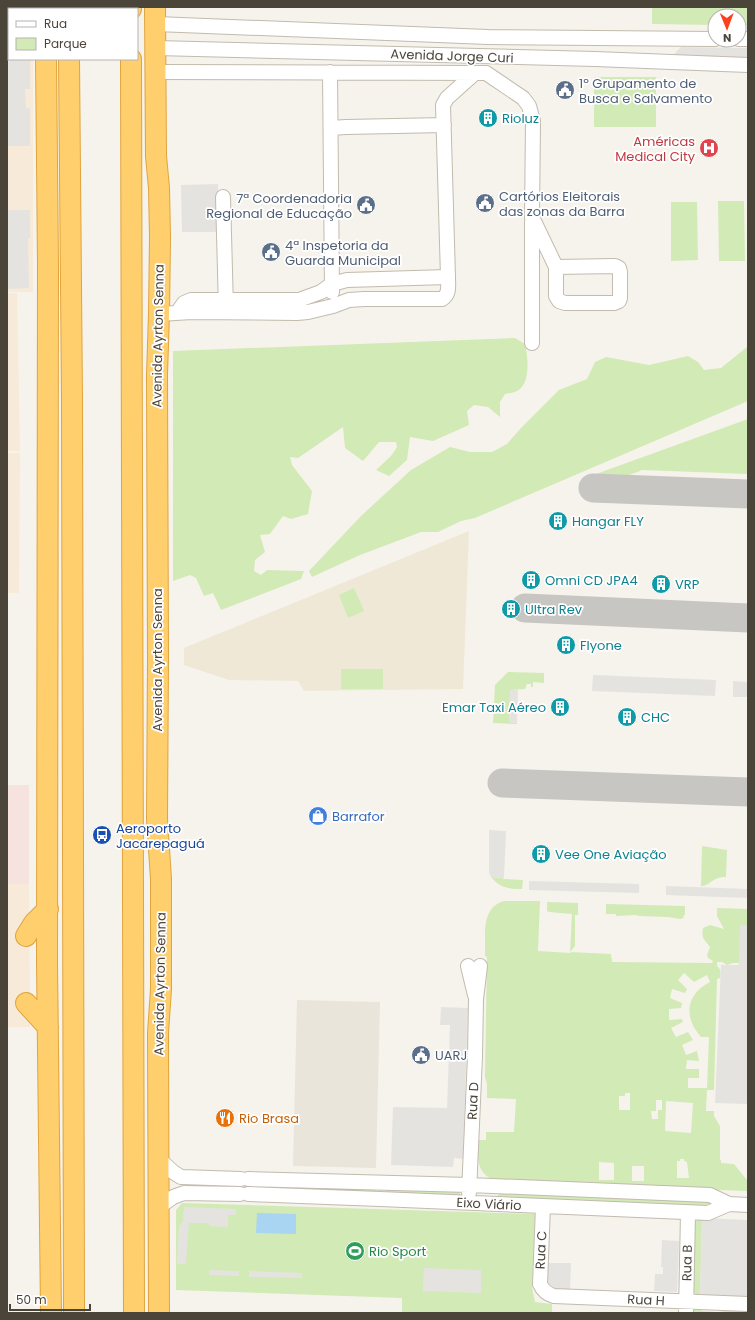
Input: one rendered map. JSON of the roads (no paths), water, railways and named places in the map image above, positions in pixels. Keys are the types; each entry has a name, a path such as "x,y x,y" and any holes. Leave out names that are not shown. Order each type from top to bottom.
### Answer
{"highway":[{"name":"Avenida Ayrton Senna","path":"156,16 156,156 168,314 157,375 157,819 161,879 161,989 158,1033 159,1313"},
{"path":"46,60 48,265 48,1027 51,1313"},
{"path":"69,60 72,399 74,1313"},
{"name":"Avenida Ayrton Senna","path":"131,60 134,1313"},
{"path":"132,312 146,258 156,156"},
{"path":"48,265 58,311 72,399"},
{"path":"134,985 143,962 157,819"},
{"path":"48,886 74,1014"},
{"path":"26,936 34,924 48,909"},
{"path":"26,1003 48,1027"},
{"path":"134,1251 145,1313"},
{"path":"65,1313 74,1269"}],"street":[{"name":"Avenida Jorge Curi","path":"156,16 356,33 488,37 707,39"},
{"path":"356,33 356,72"},
{"path":"226,306 297,314 333,306 349,300 442,299 446,296 448,290 448,277 444,105 447,98 480,73 486,57 488,37"},
{"name":"Avenida Jorge Curi","path":"156,48 356,52 748,65"},
{"path":"156,72 480,73 523,98 529,106 533,121 532,343"},
{"path":"330,72 333,306"},
{"path":"331,128 444,125"},
{"path":"223,198 226,306"},
{"path":"532,217 556,267 556,296 559,301 565,303 614,303 619,301 619,268 615,266 556,267"},
{"path":"168,314 226,306 299,300 321,292 332,284 347,280 448,277"},
{"name":"Rua D","path":"468,1203 475,1056 476,999 474,966"},
{"name":"Eixo Viário","path":"159,1159 181,1177 190,1178 469,1185 710,1195 729,1204 748,1205"},
{"path":"190,1178 190,1192"},
{"path":"491,1204 492,1186"},
{"name":"Eixo Viário","path":"159,1207 172,1197 190,1192 388,1199 688,1213 708,1213 729,1204"},
{"name":"Rua C","path":"543,1206 540,1284 546,1292"},
{"name":"Rua B","path":"686,1308 688,1213"},
{"name":"Rua H","path":"546,1292 554,1296 686,1308 748,1304"}],"water":[{"path":"257,1213 296,1214 296,1234 256,1233"}],"place":[{"name":"1º Grupamento de Busca e Salvamento","path":"565,90"},
{"name":"Rioluz","path":"488,118"},
{"name":"Américas Medical City","path":"709,148"},
{"name":"Cartórios Eleitorais das zonas da Barra","path":"485,203"},
{"name":"7ª Coordenadoria Regional de Educação","path":"366,205"},
{"name":"4ª Inspetoria da Guarda Municipal","path":"271,252"},
{"name":"Hangar FLY","path":"558,521"},
{"name":"Omni CD JPA4","path":"531,580"},
{"name":"VRP","path":"661,584"},
{"name":"Ultra Rev","path":"511,609"},
{"name":"Flyone","path":"566,645"},
{"name":"Emar Taxi Aéreo","path":"560,707"},
{"name":"CHC","path":"627,717"},
{"name":"Barrafor","path":"318,816"},
{"name":"Aeroporto Jacarepaguá","path":"102,835"},
{"name":"Vee One Aviação","path":"541,854"},
{"name":"UARJ","path":"421,1055"},
{"name":"Rio Brasa","path":"225,1118"},
{"name":"Rio Sport","path":"355,1251"}]}
